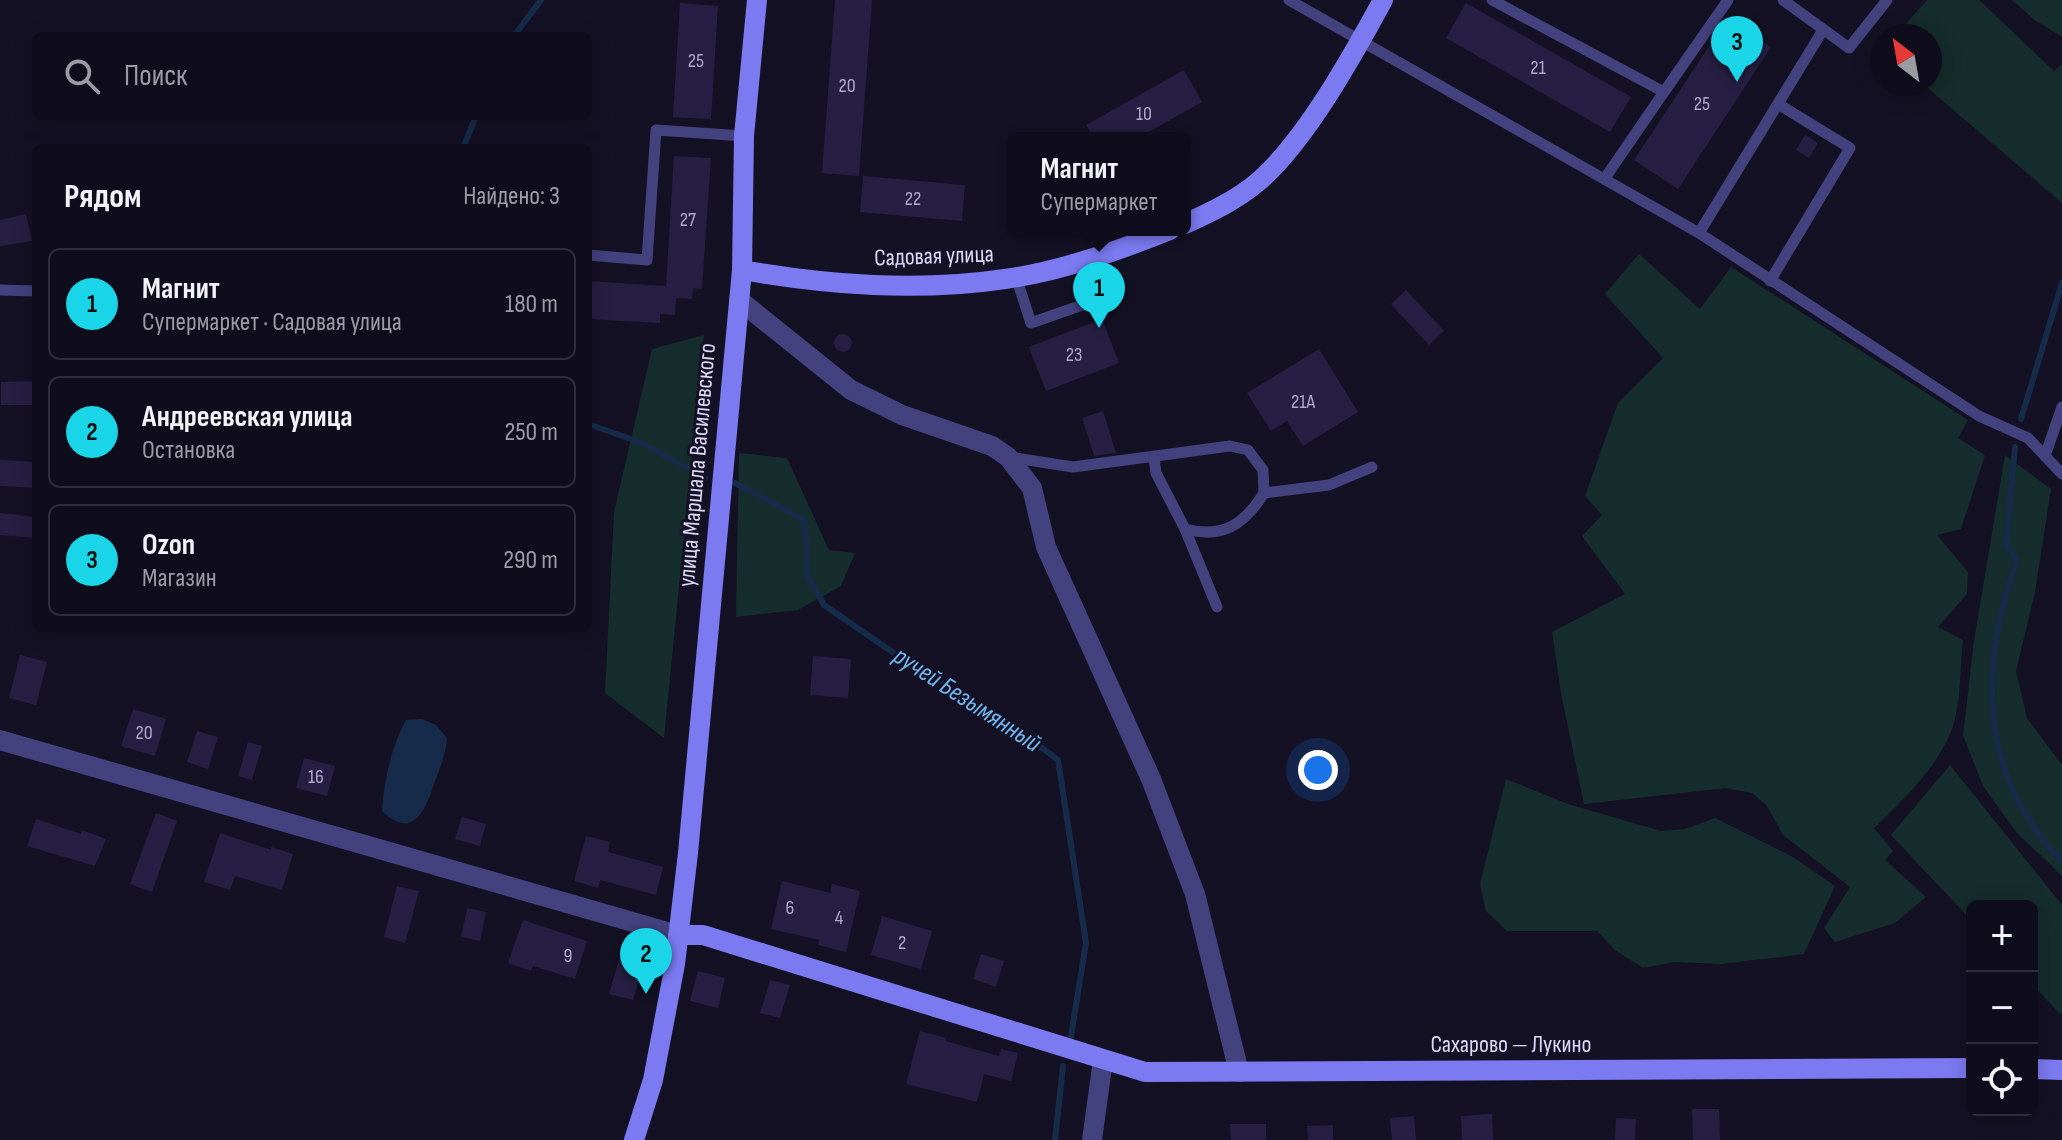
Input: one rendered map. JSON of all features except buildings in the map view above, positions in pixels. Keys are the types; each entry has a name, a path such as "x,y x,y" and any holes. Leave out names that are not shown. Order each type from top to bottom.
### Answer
{"street":[{"name":"улица Маршала Василевского","path":"634,1140 653,1080 678,935 688,853 742,270 744,136 757,0"},
{"path":"1191,221 1237,198 1269,171 1296,141 1383,0"},
{"name":"Садовая улица","path":"742,270 798,280 865,285 960,285 1016,277 1093,258 1154,236"},
{"path":"739,300 851,390 902,415 992,446 1008,457 1032,488 1046,547 1151,779 1190,879 1239,1072"},
{"path":"0,740 678,935"},
{"name":"Сахарово — Лукино","path":"678,935 703,935 1145,1072 1966,1068"},
{"path":"1092,1140 1103,1060"},
{"path":"2038,1069 2062,1070"}],"lane":[{"path":"1289,0 1699,233 1979,416 2028,438 2062,474"},
{"path":"1492,0 1664,92"},
{"path":"1605,178 1728,0"},
{"path":"1783,0 1849,48 1887,0"},
{"path":"1699,233 1823,30"},
{"path":"1770,281 1850,148 1778,104"},
{"path":"592,255 647,260 656,130 744,136"},
{"path":"1016,277 1031,323 1105,297 1093,258"},
{"path":"0,290 32,291"},
{"path":"2045,456 2062,407"},
{"path":"1008,457 1073,467 1230,446 1248,450 1263,470 1264,493 1251,512 1228,529 1205,534 1185,529"},
{"path":"1154,458 1156,473 1185,529 1217,607"},
{"path":"1264,493 1329,485 1372,467"}],"green space":[{"path":"1927,0 1979,0 2054,71 2062,64 2062,203 1937,96 1942,96 1942,24 1906,24"},
{"path":"2012,0 2062,0 2062,37 2035,20"},
{"path":"1639,254 1700,309 1731,267 1968,420 1958,438 1985,455 1961,529 1937,535 1968,572 1967,594 1938,627 1963,640 1956,716 1940,754 1930,768 1874,828 1893,851 1885,860 1926,897 1895,923 1835,942 1824,928 1850,887 1783,835 1767,806 1752,793 1726,788 1584,804 1552,632 1625,594 1582,536 1602,515 1585,496 1618,403 1663,358 1605,294"},
{"path":"704,335 664,738 605,693 614,512 652,349"},
{"path":"739,453 787,458 829,550 855,553 841,586 798,610 736,617"},
{"path":"2005,455 2051,489 2035,592 2016,671 2027,718 2062,765 2062,876 2016,832 1983,786 1963,735 1974,641"},
{"path":"1950,765 2062,905 2060,1014 2038,990 2038,900 1966,900 1966,915 1891,835"},
{"path":"1506,779 1568,804 1661,831 1685,829 1715,818 1793,857 1835,886 1804,954 1721,964 1674,962 1643,968 1615,950 1597,931 1507,931 1486,911 1480,884"}],"water":[{"path":"422,719 436,725 447,738 445,750 421,814 409,823 401,823 382,811 387,776 396,741 406,720"}],"waterway":[{"name":"ручей Безымянный","path":"517,32 541,0"},
{"name":"ручей Безымянный","path":"465,144 474,120"},
{"path":"2021,419 2062,283"},
{"name":"ручей Безымянный","path":"592,425 642,443 705,478"},
{"path":"2015,447 2006,544 2017,561 1998,629 1992,698 2004,766 2017,798 2044,841 2062,861"},
{"name":"ручей Безымянный","path":"735,483 803,519 807,574 824,605 901,658 1013,726 1058,760 1086,943 1071,1036"},
{"name":"ручей Безымянный","path":"1055,1140 1063,1066"}],"place":[{"name":"Ozon","path":"1737,82"},
{"name":"Магнит","path":"1099,328"},
{"name":"Андреевская улица","path":"646,994"}]}
